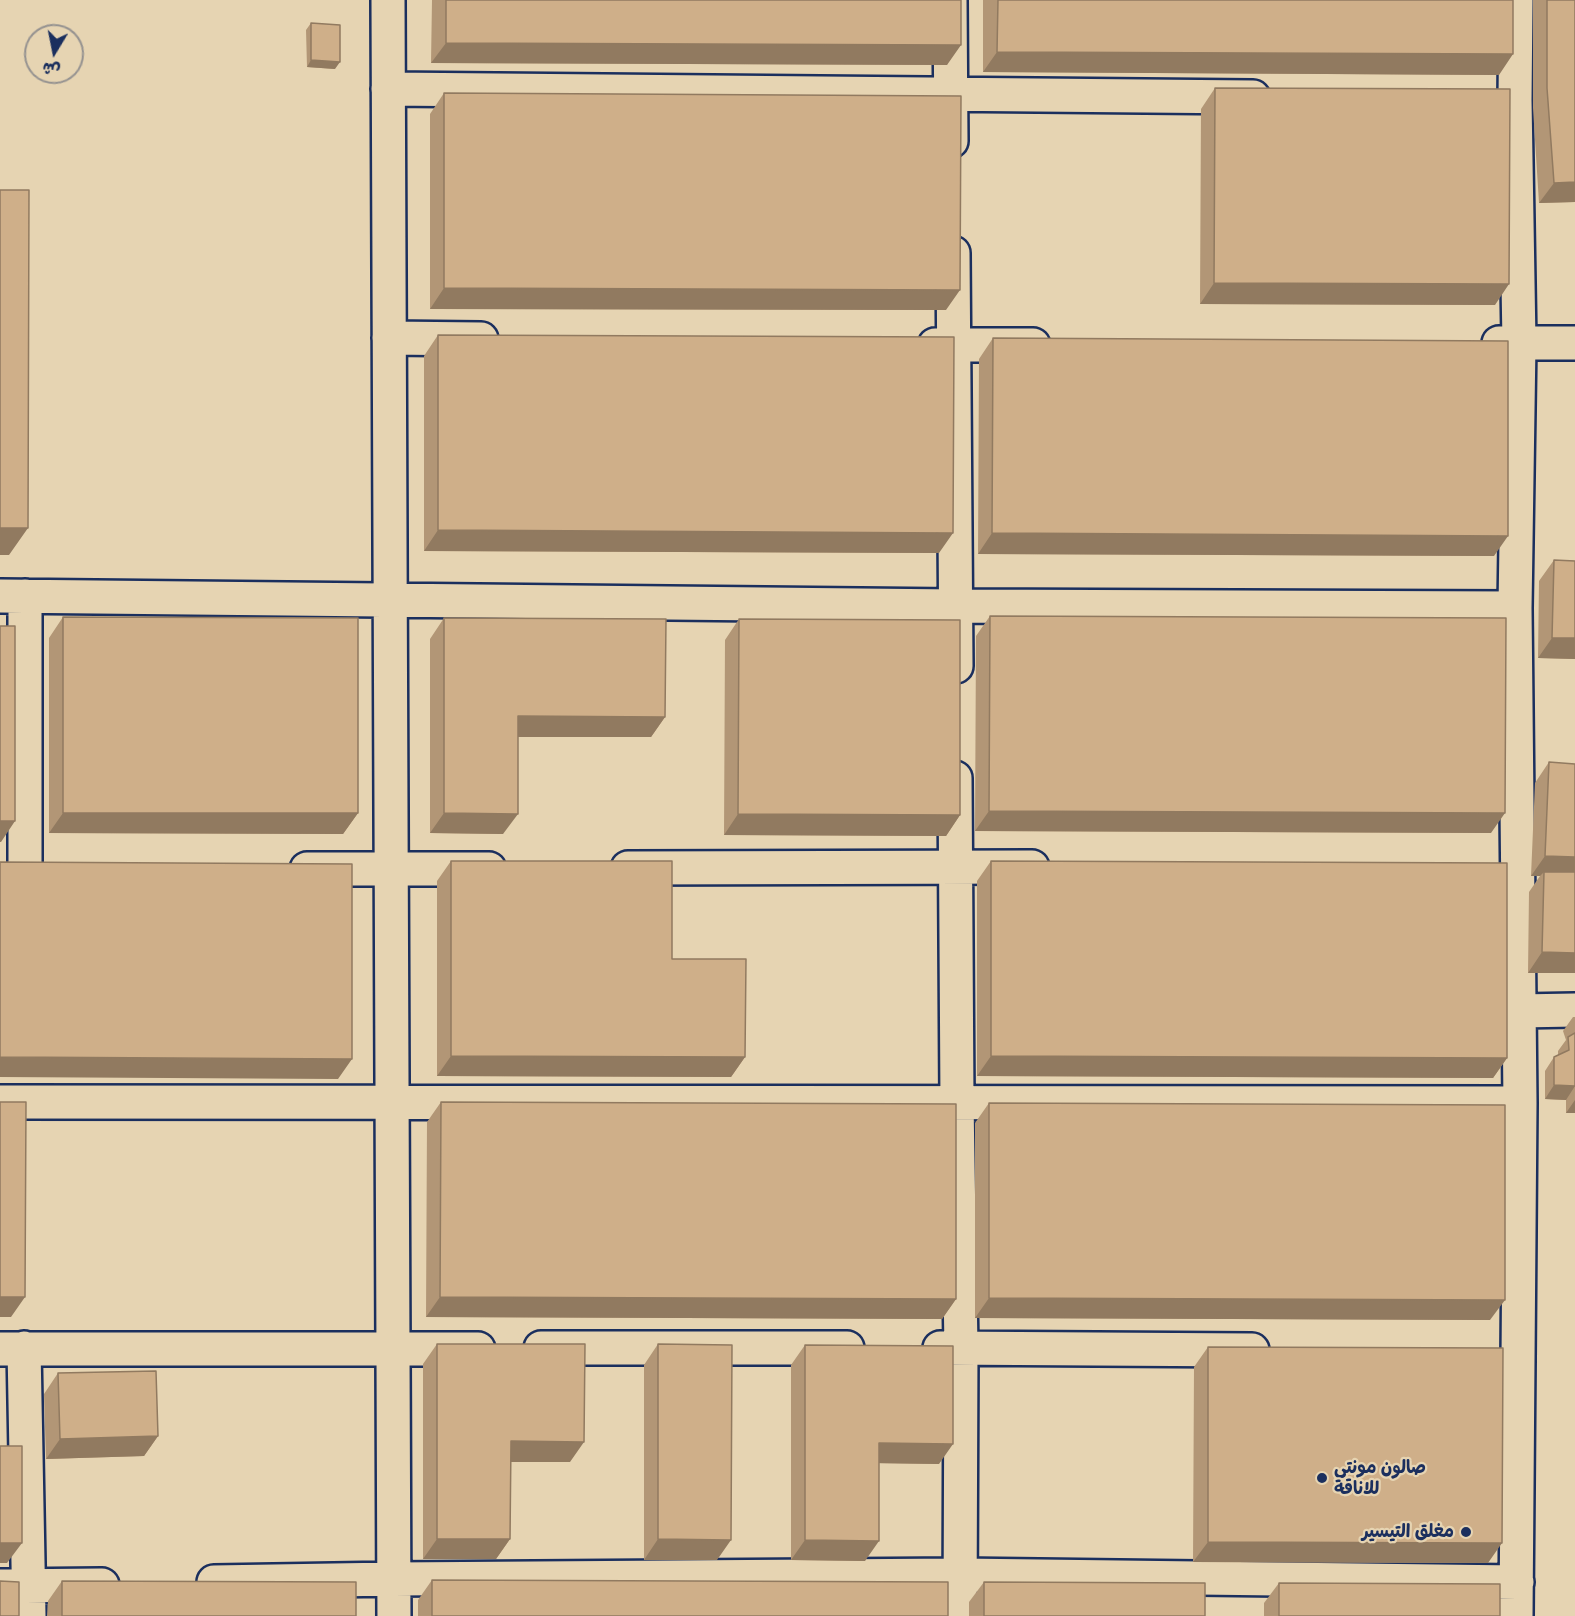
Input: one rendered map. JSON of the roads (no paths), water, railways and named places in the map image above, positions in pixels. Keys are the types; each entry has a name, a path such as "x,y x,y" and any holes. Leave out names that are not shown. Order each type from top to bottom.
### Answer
{"street":[{"path":"388,0 393,1616"},
{"path":"950,0 952,166"},
{"path":"1516,0 1515,100 1519,343 1515,608 1505,870 1519,1011 1520,1102 1506,1352 1517,1582 1516,1616"},
{"path":"388,89 1280,98"},
{"path":"1480,99 1515,100"},
{"path":"953,226 956,701"},
{"path":"389,338 507,339"},
{"path":"1472,343 1575,343"},
{"path":"908,344 1061,345"},
{"path":"60,869 12,869 12,596 956,606 1515,608"},
{"path":"956,748 955,867 961,1348 960,1616"},
{"path":"595,868 1062,867"},
{"path":"273,869 523,869"},
{"path":"1519,1011 1575,1010"},
{"path":"0,1101 1520,1102"},
{"path":"134,1584 19,1596 12,1348 878,1348"},
{"path":"914,1348 1281,1351"},
{"path":"182,1583 393,1579 960,1575 1517,1582"}],"place":[{"name":"صالون مونتي للاناقة","path":"1322,1478"},
{"name":"مغلق التيسير","path":"1466,1532"}]}
